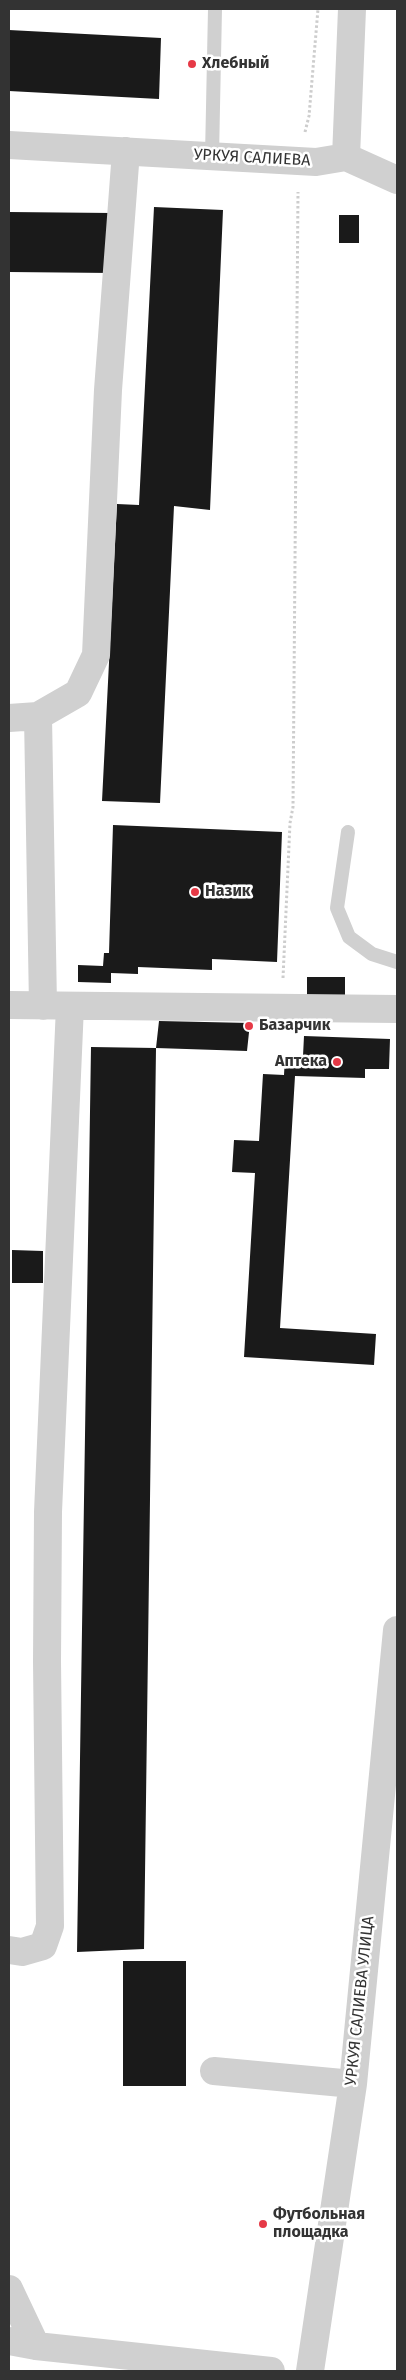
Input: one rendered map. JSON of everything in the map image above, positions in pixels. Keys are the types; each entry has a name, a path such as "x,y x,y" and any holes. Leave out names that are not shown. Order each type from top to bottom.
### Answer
{"street":[{"path":"352,9 346,157 397,180"},
{"name":"УРКУЯ САЛИЕВА","path":"9,144 316,162 346,157"},
{"path":"9,718 38,716 78,693 96,654 108,390 126,151"},
{"path":"38,716 42,1006"},
{"path":"9,1005 397,1009"},
{"path":"9,1950 22,1952 43,1946 50,1926 47,1661 48,1512 70,1006"},
{"name":"УРКУЯ САЛИЕВА УЛИЦА","path":"310,2371 353,2084 397,1630"},
{"path":"214,2070 353,2084"},
{"path":"9,2289 36,2346"},
{"path":"9,2341 36,2346 271,2371"}],"lane":[{"path":"212,156 215,9"},
{"path":"348,832 337,908 349,937 372,954 397,962"}],"path":[{"path":"281,1008 290,823 293,807 298,160 309,116 318,9"}],"building":[{"path":"9,30 161,38 159,99 9,91"},
{"path":"154,207 223,210 210,510 174,506 160,803 102,801 117,504 139,505"},
{"path":"9,212 112,213 112,273 9,272"},
{"path":"339,215 359,215 359,243 339,243"},
{"name":"Назик","path":"113,825 282,832 277,962 212,959 212,970 138,967 138,974 111,973 111,983 78,982 78,965 103,966 104,953 109,953"},
{"path":"307,977 345,977 345,995 307,995"},
{"path":"159,1021 250,1023 247,1051 156,1048"},
{"path":"304,1036 390,1039 389,1069 365,1069 365,1078 295,1076 280,1328 376,1334 374,1365 244,1357 255,1173 232,1172 234,1140 259,1141 263,1074 284,1075 285,1056 303,1056"},
{"path":"91,1047 156,1048 144,1949 77,1952"},
{"path":"12,1250 43,1251 43,1283 12,1283"},
{"path":"123,1961 186,1961 186,2086 123,2086"}],"place":[{"name":"Хлебный","path":"192,64"},
{"name":"Назик","path":"195,892"},
{"name":"Базарчик","path":"249,1026"},
{"name":"Аптека","path":"337,1062"},
{"name":"Футбольная площадка","path":"263,2224"}]}
